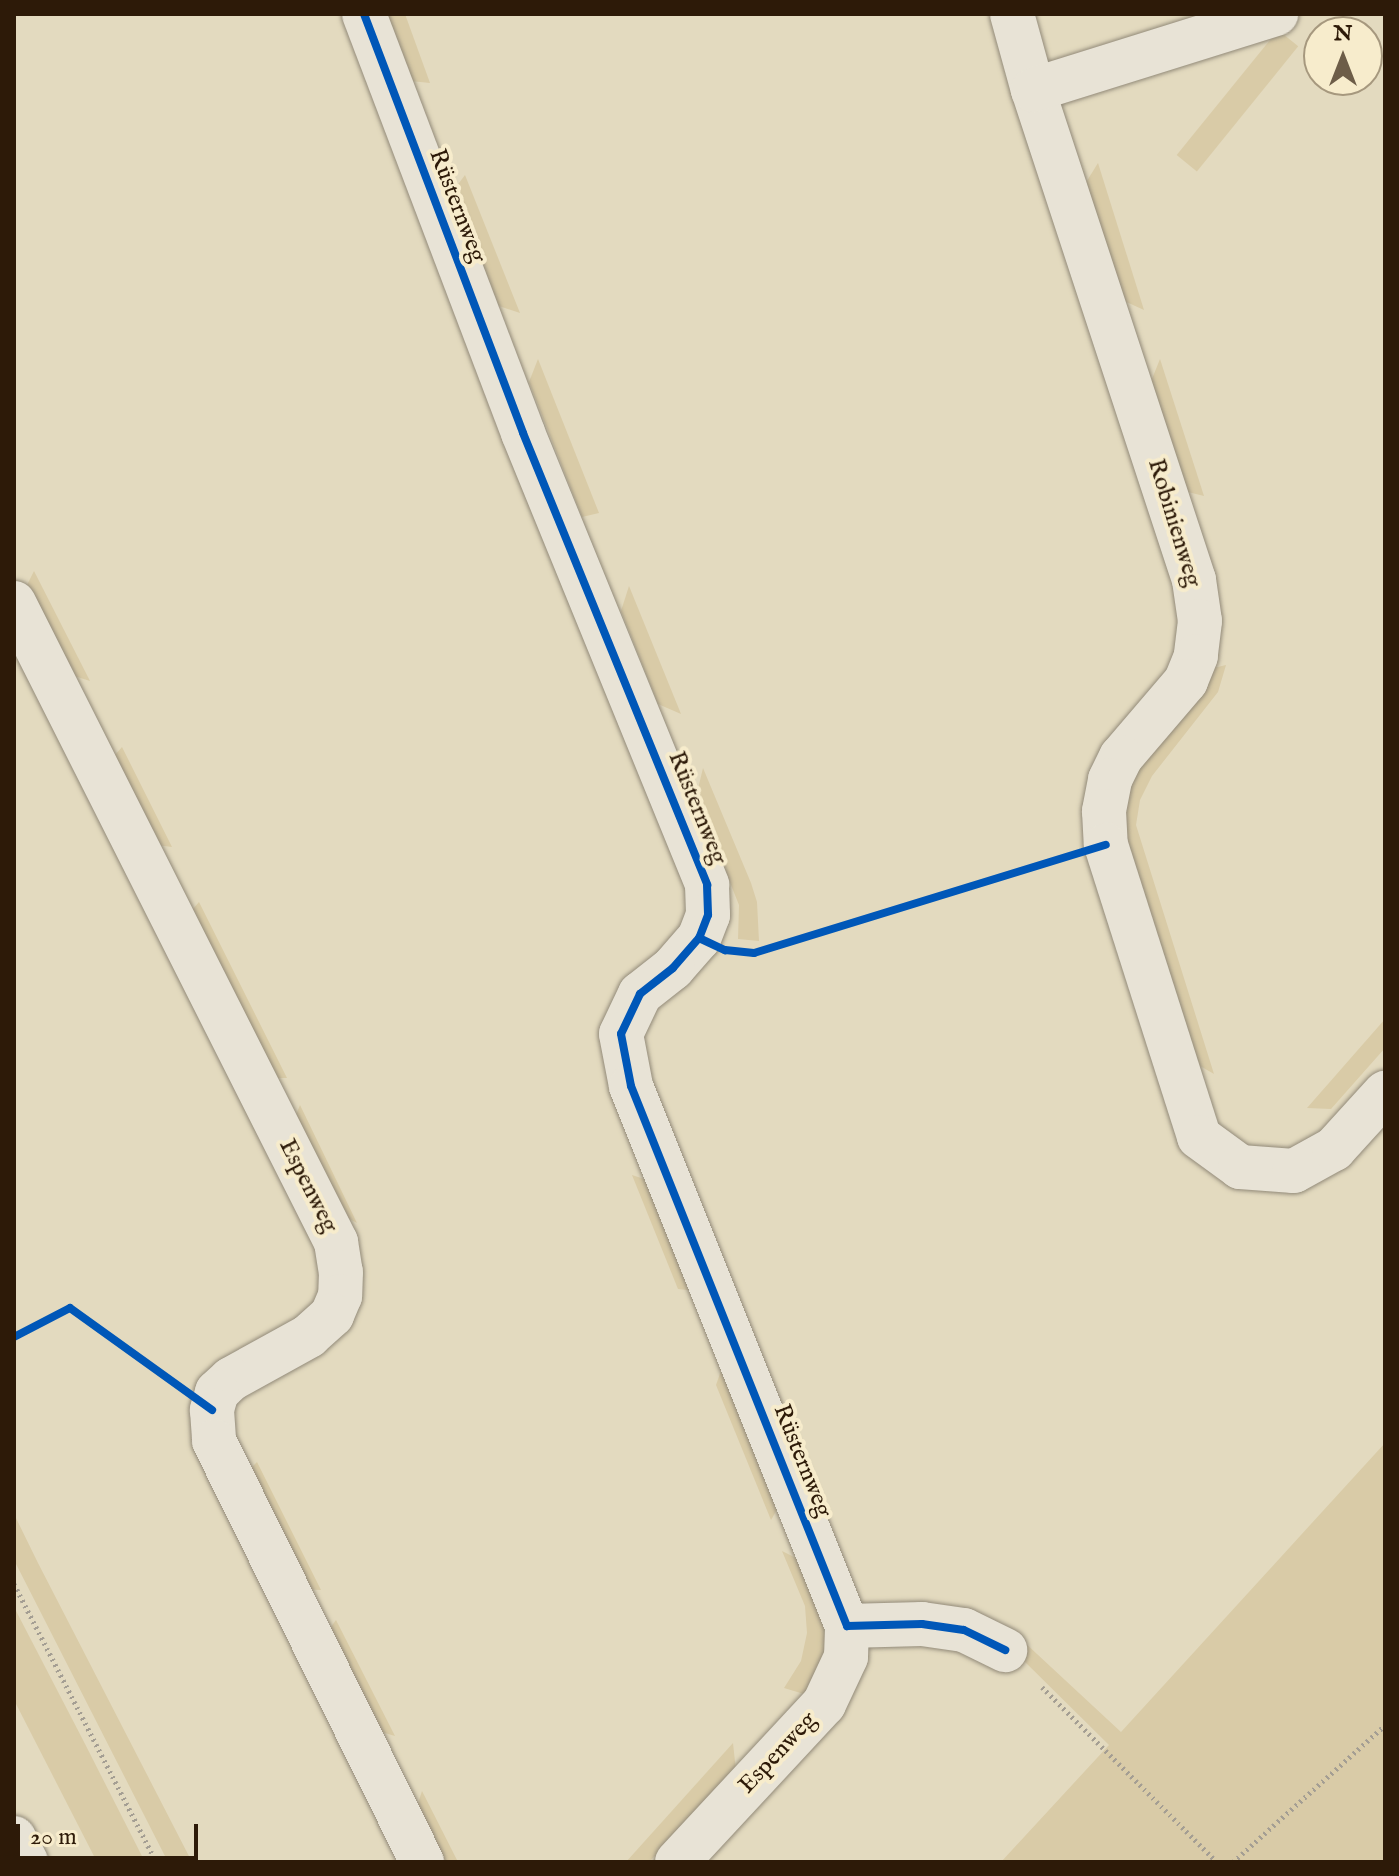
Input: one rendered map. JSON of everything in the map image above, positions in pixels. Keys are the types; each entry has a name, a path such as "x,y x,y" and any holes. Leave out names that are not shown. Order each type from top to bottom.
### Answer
{"street":[{"name":"Rüsternweg","path":"364,14 523,433 707,885 708,915 699,938 673,968 640,994 621,1034 631,1086 847,1626"},
{"name":"Robinienweg","path":"1012,14 1033,90 1194,580 1200,621 1191,669 1166,708 1121,757 1110,780 1104,811 1106,845 1199,1137 1240,1167 1294,1171 1334,1149 1385,1093"},
{"path":"1033,90 1276,14"},
{"name":"Espenweg","path":"14,603 336,1242 341,1272 340,1296 332,1315 309,1336 231,1379 217,1392 212,1410 214,1441 422,1862"},
{"path":"847,1626 922,1624 964,1630 1005,1650"},
{"name":"Espenweg","path":"677,1862 824,1704 846,1657 847,1626"},
{"path":"14,1838 26,1862"}],"path":[{"path":"14,1584 156,1862"},
{"path":"1005,1650 1217,1862"},
{"path":"1233,1862 1385,1725"}],"shaded area":[{"path":"387,14 405,14 430,83 411,81"},
{"path":"1278,30 1298,46 1197,171 1177,155"},
{"path":"1098,163 1144,310 1122,300 1085,184"},
{"path":"465,175 520,313 499,306 453,191"},
{"path":"538,359 599,513 582,517 529,382"},
{"path":"1160,359 1204,496 1184,491 1150,384"},
{"path":"34,571 90,681 62,672 23,593"},
{"path":"629,586 681,714 658,704 621,611"},
{"path":"1226,665 1218,692 1152,776 1140,800 1136,825 1214,1074 1188,1059 1119,841 1127,775 1205,670"},
{"path":"122,747 172,847 149,844 107,764"},
{"path":"703,768 751,883 757,902 759,941 738,939 739,905 696,797"},
{"path":"199,902 287,1078 265,1078 186,917"},
{"path":"1385,1019 1385,1048 1331,1109 1307,1108"},
{"path":"300,1105 357,1223 332,1210 292,1125"},
{"path":"632,1175 644,1179 656,1191 697,1291 678,1289"},
{"path":"722,1368 782,1501 771,1520 716,1385"},
{"path":"1385,1443 1385,1862 1001,1862 1109,1745 1020,1657 1010,1629 1121,1732"},
{"path":"257,1462 321,1590 299,1589 244,1475"},
{"path":"14,1514 192,1862 168,1862 14,1560"},
{"path":"782,1551 808,1564 826,1627 825,1657 804,1694 784,1688 801,1661 807,1633 805,1606"},
{"path":"14,1607 145,1862 97,1862 14,1700"},
{"path":"336,1620 395,1736 368,1728 323,1638"},
{"path":"733,1743 736,1771 649,1862 626,1862"},
{"path":"422,1791 458,1862 437,1862 414,1816"}],"cycle path":[{"path":"364,14 523,433 707,885 708,915 699,938 673,968 640,994 621,1034 631,1086 847,1626 922,1624 964,1630 1005,1650"},
{"path":"699,938 725,950 754,953 1106,845"},
{"path":"14,1337 70,1308 212,1410"}]}
